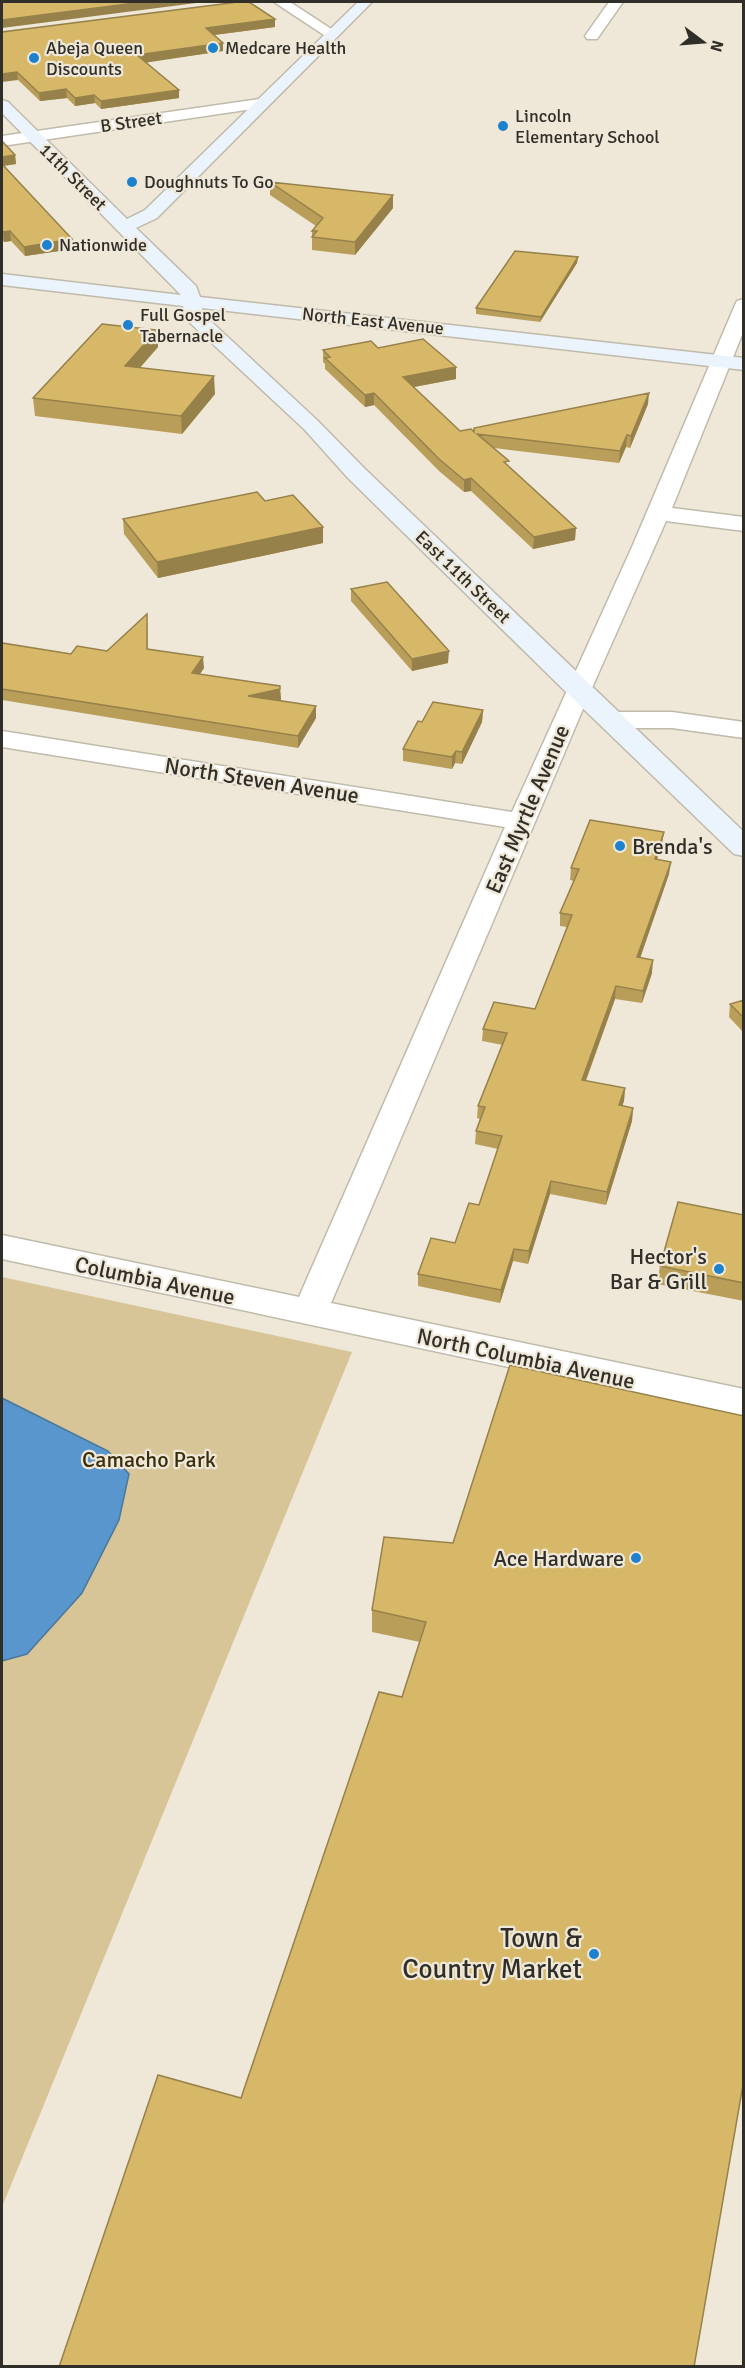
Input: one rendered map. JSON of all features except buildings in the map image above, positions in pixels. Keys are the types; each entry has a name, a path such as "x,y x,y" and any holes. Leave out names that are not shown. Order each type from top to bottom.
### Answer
{"main road":[{"path":"123,227 151,214 365,2"},
{"name":"11th Street","path":"2,105 189,290 192,302"},
{"name":"North East Avenue","path":"2,280 732,362"},
{"name":"East 11th Street","path":"192,302 194,316 311,425 356,473 578,690 744,848"}],"street":[{"path":"281,2 332,34"},
{"path":"592,36 616,2"},
{"name":"B Street","path":"2,141 260,104"},
{"name":"East Myrtle Avenue","path":"309,1313 578,690 620,603 694,431 732,362 744,305"},
{"path":"658,513 744,524"},
{"path":"611,720 672,720 744,730"},
{"name":"North Steven Avenue","path":"2,739 522,822"},
{"name":"Columbia Avenue","path":"2,1247 309,1313"},
{"name":"North Columbia Avenue","path":"309,1313 744,1403"}],"green space":[{"name":"Camacho Park","path":"2,1277 352,1352 2,2207"}],"water":[{"path":"2,1398 108,1451 129,1474 119,1520 82,1593 27,1654 2,1661"}],"place":[{"name":"Medcare Health","path":"213,48"},
{"name":"Abeja Queen Discounts","path":"34,58"},
{"name":"Lincoln Elementary School","path":"503,126"},
{"name":"Doughnuts To Go","path":"132,182"},
{"name":"Nationwide","path":"47,245"},
{"name":"Full Gospel Tabernacle","path":"128,325"},
{"name":"Brenda's","path":"620,846"},
{"name":"Hector's Bar & Grill","path":"719,1269"},
{"name":"Ace Hardware","path":"636,1558"},
{"name":"Town & Country Market","path":"594,1954"}]}
